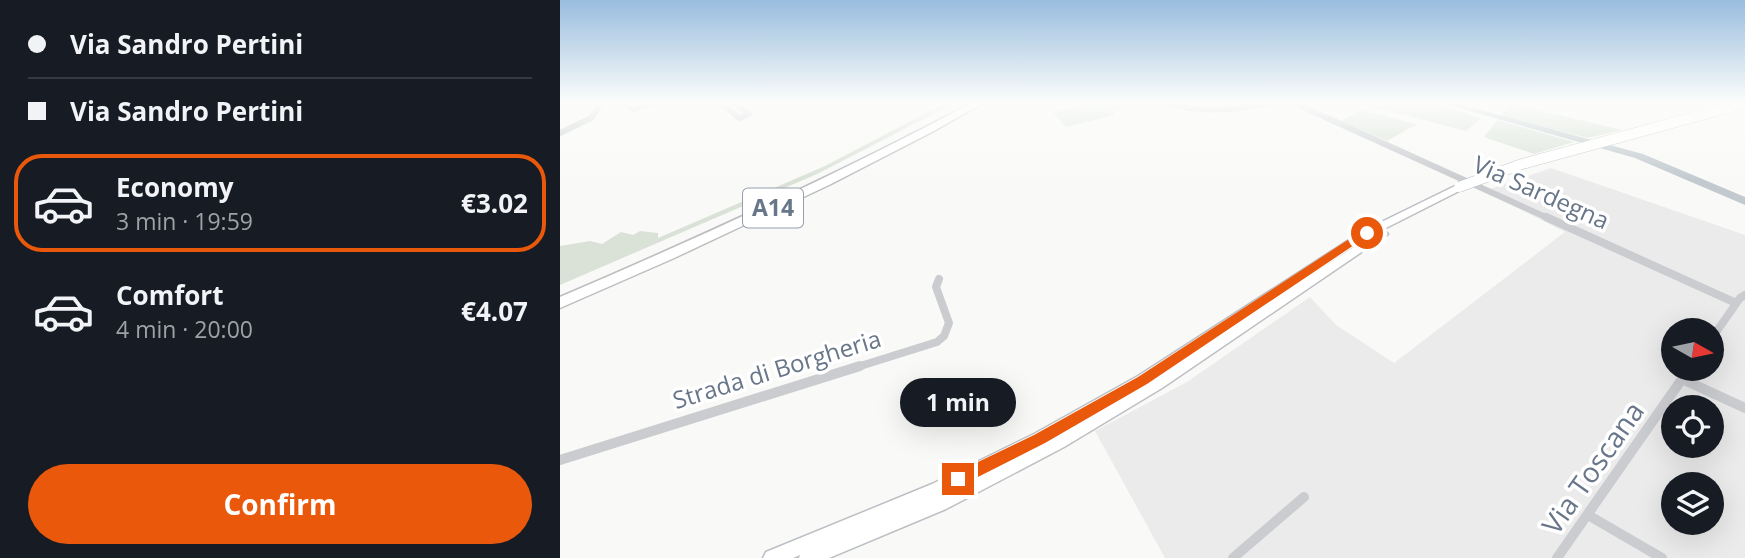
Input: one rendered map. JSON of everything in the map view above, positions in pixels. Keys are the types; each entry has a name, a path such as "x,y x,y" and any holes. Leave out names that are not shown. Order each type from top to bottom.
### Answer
{"highway":[{"name":"A14","path":"560,292 729,220 889,146 920,128"},
{"name":"A14","path":"560,303 738,224 933,128"}],"main road":[{"path":"772,558 938,489 1040,439 1143,380 1367,233 1463,189 1669,128"},
{"path":"808,558 940,503 1058,442 1157,384 1376,237 1463,189"}],"street":[{"name":"Via Sardegna","path":"1350,128 1736,303"},
{"name":"Strada di Borgheria","path":"560,460 937,342 948,335 951,324 936,287 939,279"},
{"path":"1724,320 1745,295"},
{"name":"Via Toscana","path":"1557,558 1680,382"},
{"path":"1689,382 1745,408"},
{"path":"1233,558 1304,497"},
{"path":"1588,515 1662,558"}],"shaded area":[{"path":"897,128 906,128 817,174 560,285 560,246 590,241 602,244 621,232 633,235 640,231 658,233 658,238 825,166"},
{"path":"1357,128 1410,128 1387,141"},
{"path":"1491,128 1525,128 1574,142 1534,154 1484,137"},
{"path":"1548,128 1622,130 1588,138"},
{"path":"1551,168 1745,235 1745,558 1165,558 1095,431 1187,382 1310,297 1336,325 1394,363 1565,232 1484,191"}],"waterway":[{"path":"1538,128 1639,156 1745,201"}],"route":[{"path":"958,479 1040,439 1143,380 1367,233"}]}
